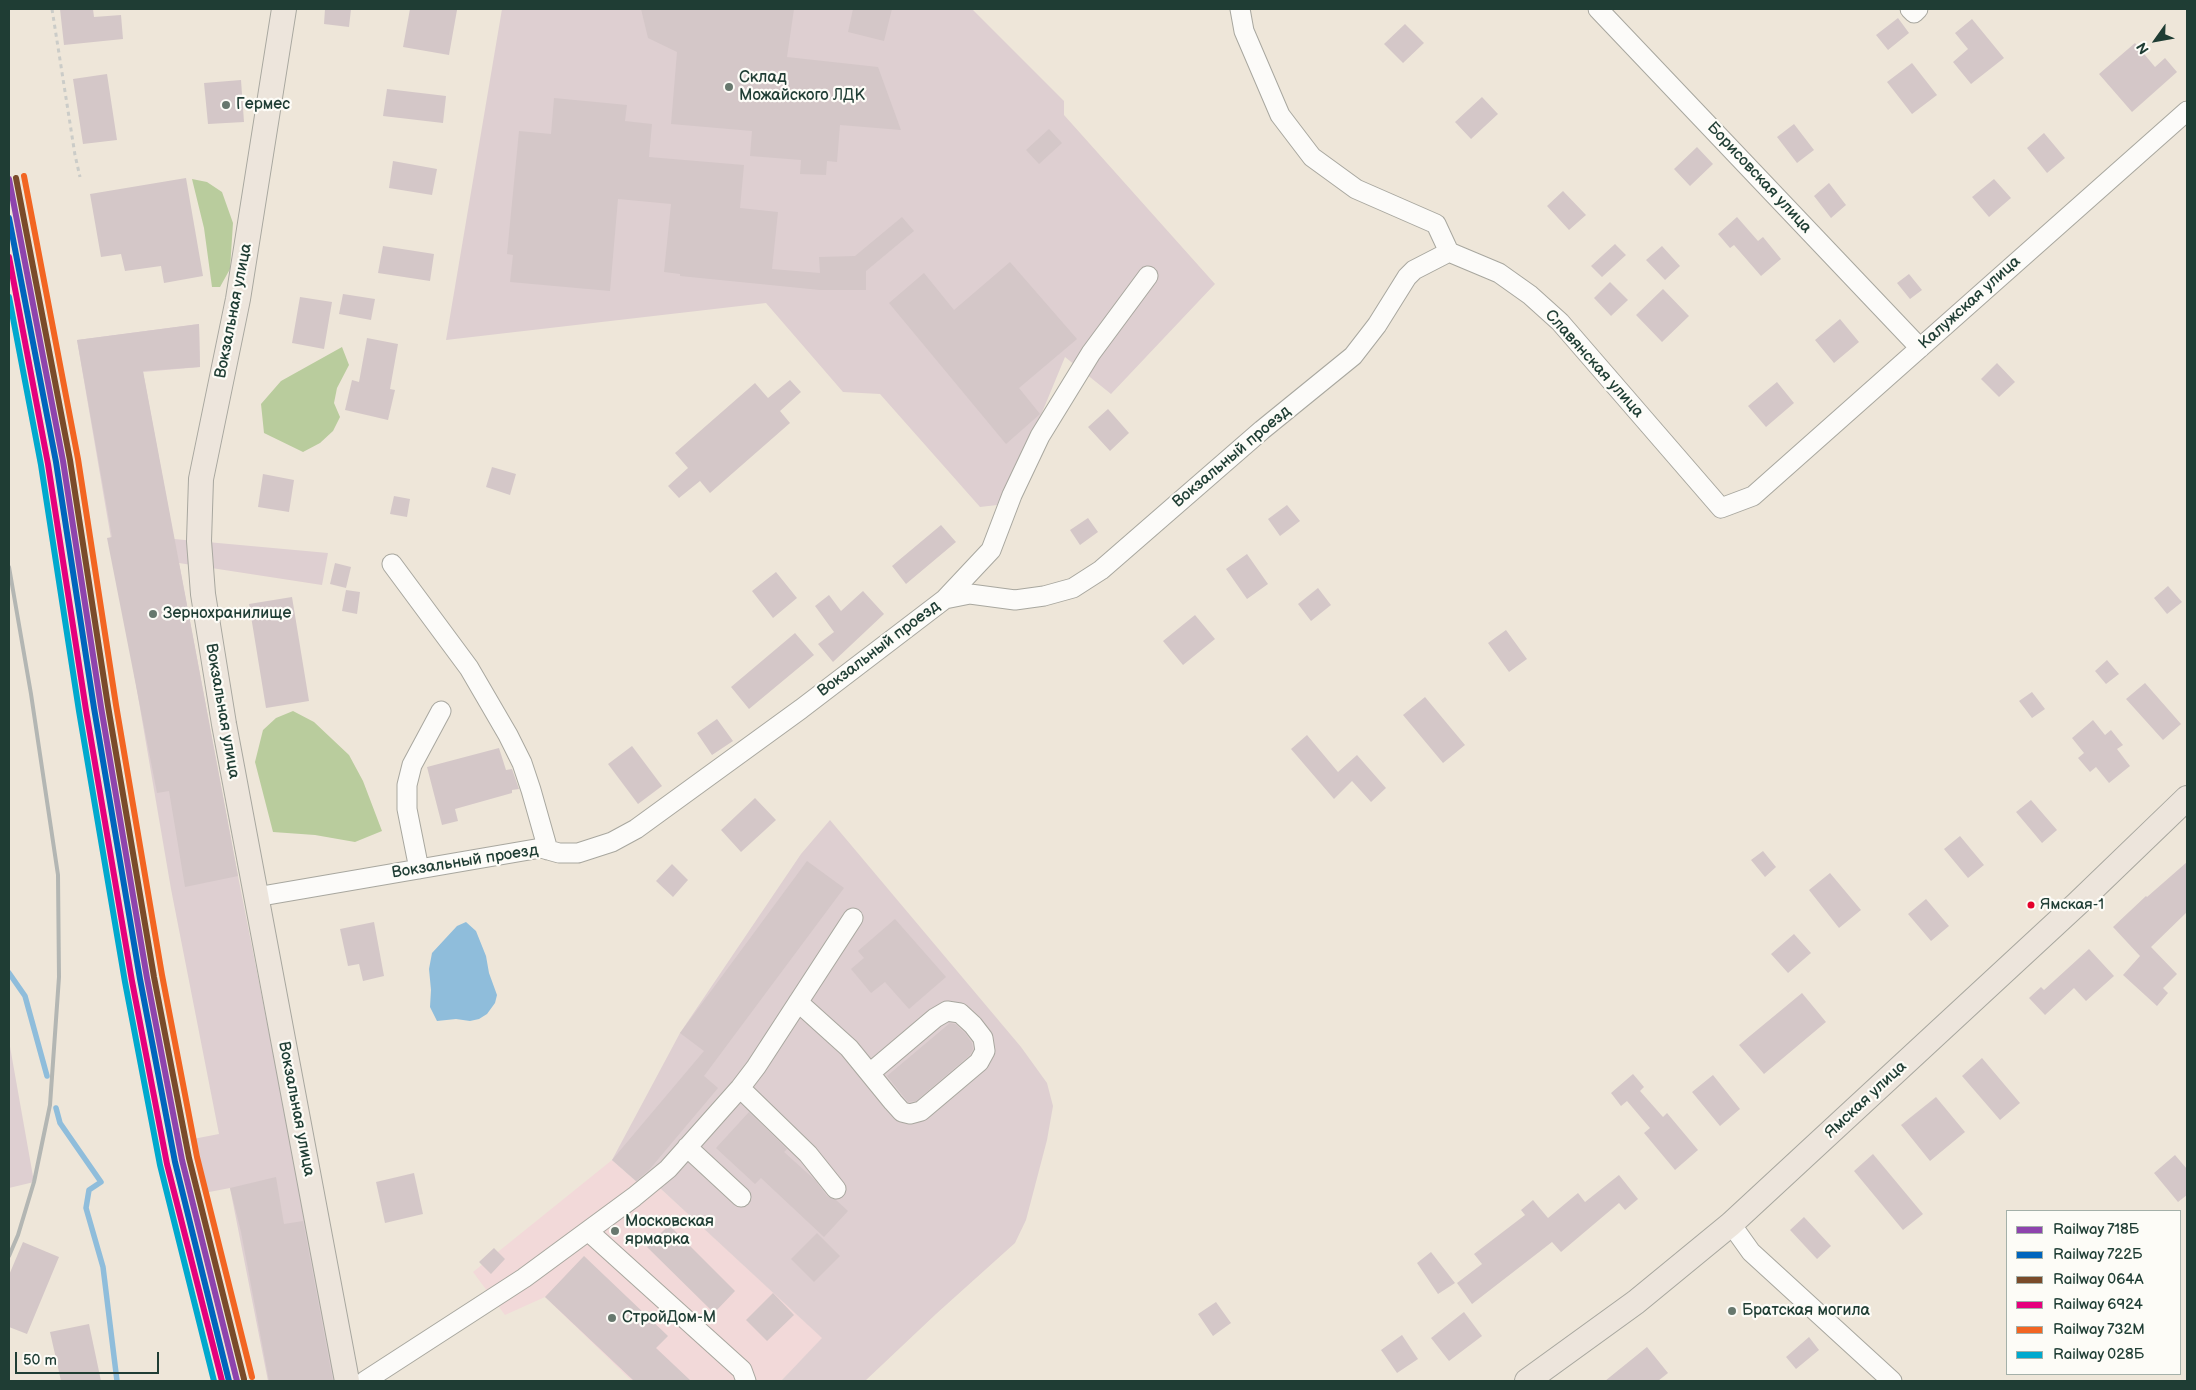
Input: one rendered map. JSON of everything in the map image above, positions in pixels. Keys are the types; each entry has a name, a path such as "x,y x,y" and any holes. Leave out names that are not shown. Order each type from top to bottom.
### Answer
{"main road":[{"name":"Вокзальная улица","path":"284,9 238,299 201,479 198,529 203,594 224,724 347,1381"},
{"name":"Ямская улица","path":"1528,1381 1636,1302 1731,1224 2077,904 2187,798"}],"street":[{"path":"1240,9 1244,32 1280,115 1312,157 1356,189 1436,224 1449,252"},
{"name":"Борисовская улица","path":"1598,9 1920,348"},
{"path":"1910,9 1914,13 1918,9"},
{"name":"Калужская улица","path":"1753,496 2187,110"},
{"name":"Вокзальный проезд","path":"256,897 541,848 559,853 578,853 612,842 636,829 945,599 970,594 1015,600 1044,596 1073,588 1101,570 1255,437 1353,356 1377,325 1408,276 1414,270 1449,252"},
{"name":"Славянская улица","path":"1449,252 1499,273 1530,295 1560,322 1721,508 1753,496"},
{"path":"945,599 991,550 1012,495 1040,436 1091,353 1148,276"},
{"path":"392,564 469,668 508,736 525,772 548,850"},
{"path":"419,869 407,808 407,785 412,765 441,711"},
{"path":"365,1381 493,1299 649,1186 668,1169 740,1088 853,918"},
{"path":"798,1002 849,1048 902,1112 910,1114 921,1111 979,1062 985,1050 982,1038 973,1025 960,1013 947,1011 935,1018 870,1073"},
{"path":"740,1088 808,1154 836,1189"},
{"path":"687,1147 741,1197"},
{"path":"1731,1224 1751,1252 1892,1381"},
{"path":"588,1231 742,1370 746,1381"}],"path":[{"path":"52,9 70,128 80,177"}],"shaded area":[{"path":"502,9 972,9 1064,101 1064,115 1215,284 1111,394 1065,357 1041,415 997,505 980,507 880,394 843,392 766,303 446,340"},
{"path":"199,324 200,367 143,372 174,539 328,553 322,585 179,563 238,876 338,1381 268,1381 230,1188 204,1193 193,1139 219,1134 171,889 77,340"},
{"path":"830,820 1021,1047 1047,1083 1053,1106 1047,1140 1026,1220 1015,1243 865,1381 781,1381 822,1338 661,1189 638,1183 612,1160 680,1033 801,854"},
{"path":"9,1041 34,1182 9,1188"},
{"name":"Московская ярмарка","path":"612,1160 638,1183 661,1189 823,1338 781,1381 632,1381 545,1297 505,1315 473,1272"}],"green space":[{"path":"192,179 207,182 222,192 233,223 230,269 220,287 212,287 204,228"},
{"path":"342,347 349,365 337,388 334,403 340,417 333,431 320,443 303,452 264,433 261,404 281,381"},
{"path":"293,711 314,722 349,755 363,781 382,831 355,842 315,835 273,832 255,762 263,730 276,718"}],"water":[{"path":"466,922 476,931 486,956 489,973 497,995 495,1003 487,1014 479,1019 470,1021 456,1019 437,1021 430,1007 429,969 432,953 457,926"}],"building":[{"path":"60,9 93,9 94,17 121,15 123,39 64,45"},
{"path":"325,9 351,9 349,27 324,24"},
{"path":"410,9 457,10 449,55 403,47"},
{"path":"641,9 794,9 787,57 878,67 901,130 840,125 837,162 827,161 826,175 800,174 801,160 750,156 752,131 671,124 677,52 648,38"},
{"path":"853,9 892,9 884,41 848,32"},
{"path":"1898,18 1909,33 1888,50 1876,35"},
{"path":"1972,19 2004,58 1971,84 1953,62 1968,49 1955,33"},
{"path":"1405,24 1424,43 1403,63 1384,44"},
{"path":"2135,43 2155,67 2165,58 2177,72 2132,112 2099,74"},
{"path":"1912,63 1937,95 1912,114 1887,82"},
{"path":"107,74 117,140 83,144 73,79"},
{"path":"241,80 244,122 208,124 204,83"},
{"path":"387,89 446,96 443,123 383,116"},
{"path":"1482,97 1498,114 1471,139 1455,122"},
{"path":"554,98 627,105 625,121 652,124 649,157 744,165 740,208 778,212 772,269 820,273 819,257 855,256 902,217 914,231 866,271 866,290 820,290 680,276 680,274 664,272 671,204 618,199 610,291 510,282 513,255 507,254 519,131 551,134"},
{"path":"1794,124 1814,150 1797,163 1777,137"},
{"path":"1049,129 1062,143 1039,164 1026,150"},
{"path":"2044,133 2065,158 2047,173 2027,148"},
{"path":"1697,147 1713,164 1690,186 1674,169"},
{"path":"393,161 437,169 432,195 389,188"},
{"path":"186,178 203,276 164,283 161,266 125,271 121,254 101,257 90,194"},
{"path":"1994,179 2011,198 1989,217 1972,197"},
{"path":"1829,183 1846,205 1831,218 1814,196"},
{"path":"1563,191 1586,215 1569,230 1547,206"},
{"path":"1737,217 1758,241 1763,237 1781,259 1761,276 1734,245 1730,248 1718,234"},
{"path":"1615,244 1626,255 1602,277 1591,266"},
{"path":"383,246 434,254 430,281 378,273"},
{"path":"1662,246 1680,266 1665,280 1646,260"},
{"path":"1010,262 1077,339 1019,388 1040,414 1006,444 889,303 924,273 954,310"},
{"path":"1909,274 1922,290 1910,299 1897,283"},
{"path":"1610,282 1628,300 1611,316 1594,298"},
{"path":"1663,289 1689,316 1662,342 1636,315"},
{"path":"343,294 375,299 371,320 339,314"},
{"path":"300,297 332,302 324,349 292,343"},
{"path":"1840,319 1859,342 1834,363 1815,340"},
{"path":"199,324 200,367 143,371 238,876 185,887 169,791 157,793 107,538 112,537 77,340"},
{"path":"367,338 398,344 390,389 395,390 388,420 345,410 352,380 359,382"},
{"path":"1997,363 2015,382 1999,397 1981,379"},
{"path":"790,380 801,392 780,411 790,423 710,493 700,481 679,498 668,486 688,468 675,453 755,383 768,398"},
{"path":"1777,382 1794,403 1766,427 1748,406"},
{"path":"1108,409 1129,433 1110,451 1088,427"},
{"path":"492,467 516,474 510,495 486,487"},
{"path":"263,474 294,480 289,512 258,507"},
{"path":"394,496 410,499 407,517 390,514"},
{"path":"1287,505 1300,521 1280,536 1268,519"},
{"path":"1088,518 1098,532 1080,545 1070,530"},
{"path":"941,525 956,542 906,584 892,566"},
{"path":"1247,554 1268,584 1247,599 1226,569"},
{"path":"335,563 351,567 346,588 330,584"},
{"path":"776,572 797,598 773,618 752,591"},
{"path":"2168,586 2182,602 2167,614 2154,598"},
{"path":"1318,588 1331,605 1311,621 1298,604"},
{"path":"346,590 360,592 357,614 342,611"},
{"path":"863,591 884,614 833,662 818,644 834,632 815,606 829,595 841,611"},
{"path":"292,597 309,701 266,708 249,604"},
{"path":"1195,615 1215,639 1183,665 1163,641"},
{"path":"1506,630 1527,659 1509,672 1488,643"},
{"path":"795,633 814,655 749,709 731,687"},
{"path":"2107,660 2119,674 2106,684 2095,671"},
{"path":"2145,683 2181,724 2163,740 2126,699"},
{"path":"2032,692 2045,709 2032,718 2019,701"},
{"path":"1425,697 1465,745 1443,763 1403,715"},
{"path":"717,719 733,741 712,755 697,733"},
{"path":"2093,720 2105,735 2111,730 2123,745 2117,749 2130,766 2109,783 2096,767 2090,772 2078,758 2084,753 2072,738"},
{"path":"1307,735 1338,772 1357,755 1386,788 1371,802 1352,781 1334,799 1291,749"},
{"path":"632,746 662,786 638,804 608,764"},
{"path":"499,748 506,770 512,769 519,789 512,790 512,793 455,809 458,821 442,825 427,767"},
{"path":"755,798 776,820 741,852 721,830"},
{"path":"2031,800 2057,830 2042,843 2016,812"},
{"path":"1960,836 1984,865 1968,878 1944,849"},
{"path":"1763,851 1776,867 1765,877 1751,860"},
{"path":"807,861 844,888 704,1076 718,1088 649,1170 636,1181 612,1160 704,1051 680,1033"},
{"path":"2187,862 2187,912 2151,947 2177,974 2163,988 2168,993 2157,1006 2123,975 2140,956 2113,927 2146,896"},
{"path":"672,864 688,880 673,897 656,881"},
{"path":"1830,873 1861,910 1839,928 1809,890"},
{"path":"1926,899 1949,926 1931,941 1908,914"},
{"path":"895,919 946,977 909,1009 885,982 871,993 851,969 864,958 858,951"},
{"path":"374,922 384,976 363,981 359,964 348,966 340,929"},
{"path":"1794,934 1811,953 1788,973 1771,954"},
{"path":"2089,949 2114,976 2086,1001 2074,988 2045,1015 2029,998 2041,987 2044,990"},
{"path":"1802,993 1826,1022 1764,1074 1739,1045"},
{"path":"950,1023 955,1024 965,1033 972,1043 973,1049 970,1055 916,1101 908,1102 887,1076"},
{"path":"1982,1058 2020,1103 2000,1120 1962,1076"},
{"path":"1633,1074 1644,1087 1640,1091 1663,1117 1667,1113 1698,1150 1675,1170 1644,1133 1650,1128 1627,1101 1621,1106 1611,1093"},
{"path":"1713,1075 1740,1109 1720,1126 1692,1092"},
{"path":"1936,1097 1965,1132 1930,1161 1901,1125"},
{"path":"749,1112 787,1149 784,1152 815,1180 827,1196 836,1200 848,1211 824,1237 761,1178 755,1184 716,1148"},
{"path":"1873,1154 1923,1214 1903,1230 1854,1171"},
{"path":"2175,1155 2187,1169 2187,1195 2178,1202 2154,1173"},
{"path":"414,1173 423,1214 385,1223 376,1182"},
{"path":"1619,1175 1638,1199 1625,1210 1619,1203 1561,1252 1552,1242 1472,1304 1457,1283 1482,1264 1474,1254 1525,1215 1521,1210 1533,1200 1548,1218 1578,1193 1585,1202"},
{"path":"276,1177 284,1224 303,1221 333,1381 269,1381 241,1232 230,1188"},
{"path":"1804,1217 1831,1246 1817,1259 1790,1230"},
{"path":"669,1225 735,1291 714,1313 647,1247"},
{"path":"817,1233 840,1256 814,1282 791,1259"},
{"path":"23,1242 59,1257 27,1334 9,1327 9,1275"},
{"path":"494,1248 505,1259 491,1274 479,1262"},
{"path":"1431,1252 1455,1283 1438,1294 1417,1263"},
{"path":"584,1256 668,1336 656,1348 691,1381 634,1381 545,1297"},
{"path":"773,1293 794,1315 767,1341 746,1320"},
{"path":"1216,1302 1231,1323 1213,1336 1198,1314"},
{"path":"1464,1312 1482,1336 1449,1361 1431,1338"},
{"path":"89,1324 101,1381 61,1381 50,1332"},
{"path":"1402,1335 1418,1359 1397,1373 1381,1350"},
{"path":"1809,1337 1819,1350 1796,1369 1786,1357"},
{"path":"1647,1347 1668,1373 1658,1381 1605,1381"}],"waterway":[{"path":"9,973 25,996 47,1076"},
{"path":"56,1108 60,1123 101,1182 89,1190 86,1208 103,1267 117,1381"}],"railway":[{"path":"9,567 31,694 58,875 59,977 50,1105 34,1182 18,1235 9,1256"}],"rail line":[{"name":"732М","path":"24,176 78,459 116,705 162,975 197,1157 252,1377"},
{"name":"064А","path":"16,178 70,460 108,706 154,977 189,1158 244,1379"},
{"name":"718Б","path":"9,179 63,461 101,707 147,978 182,1160 237,1381"},
{"name":"722Б","path":"9,218 56,462 94,708 140,979 175,1162 229,1381"},
{"name":"6924","path":"9,257 48,464 86,710 132,981 167,1164 222,1381"},
{"name":"028Б","path":"9,297 41,465 79,711 125,982 160,1165 214,1381"}],"place":[{"name":"Склад Можайского ЛДК","path":"729,87"},
{"name":"Гермес","path":"226,105"},
{"name":"Зернохранилище","path":"153,614"},
{"name":"Ямская-1","path":"2031,905"},
{"name":"Московская ярмарка","path":"615,1231"},
{"name":"Братская могила","path":"1732,1311"},
{"name":"СтройДом-М","path":"612,1318"}]}
